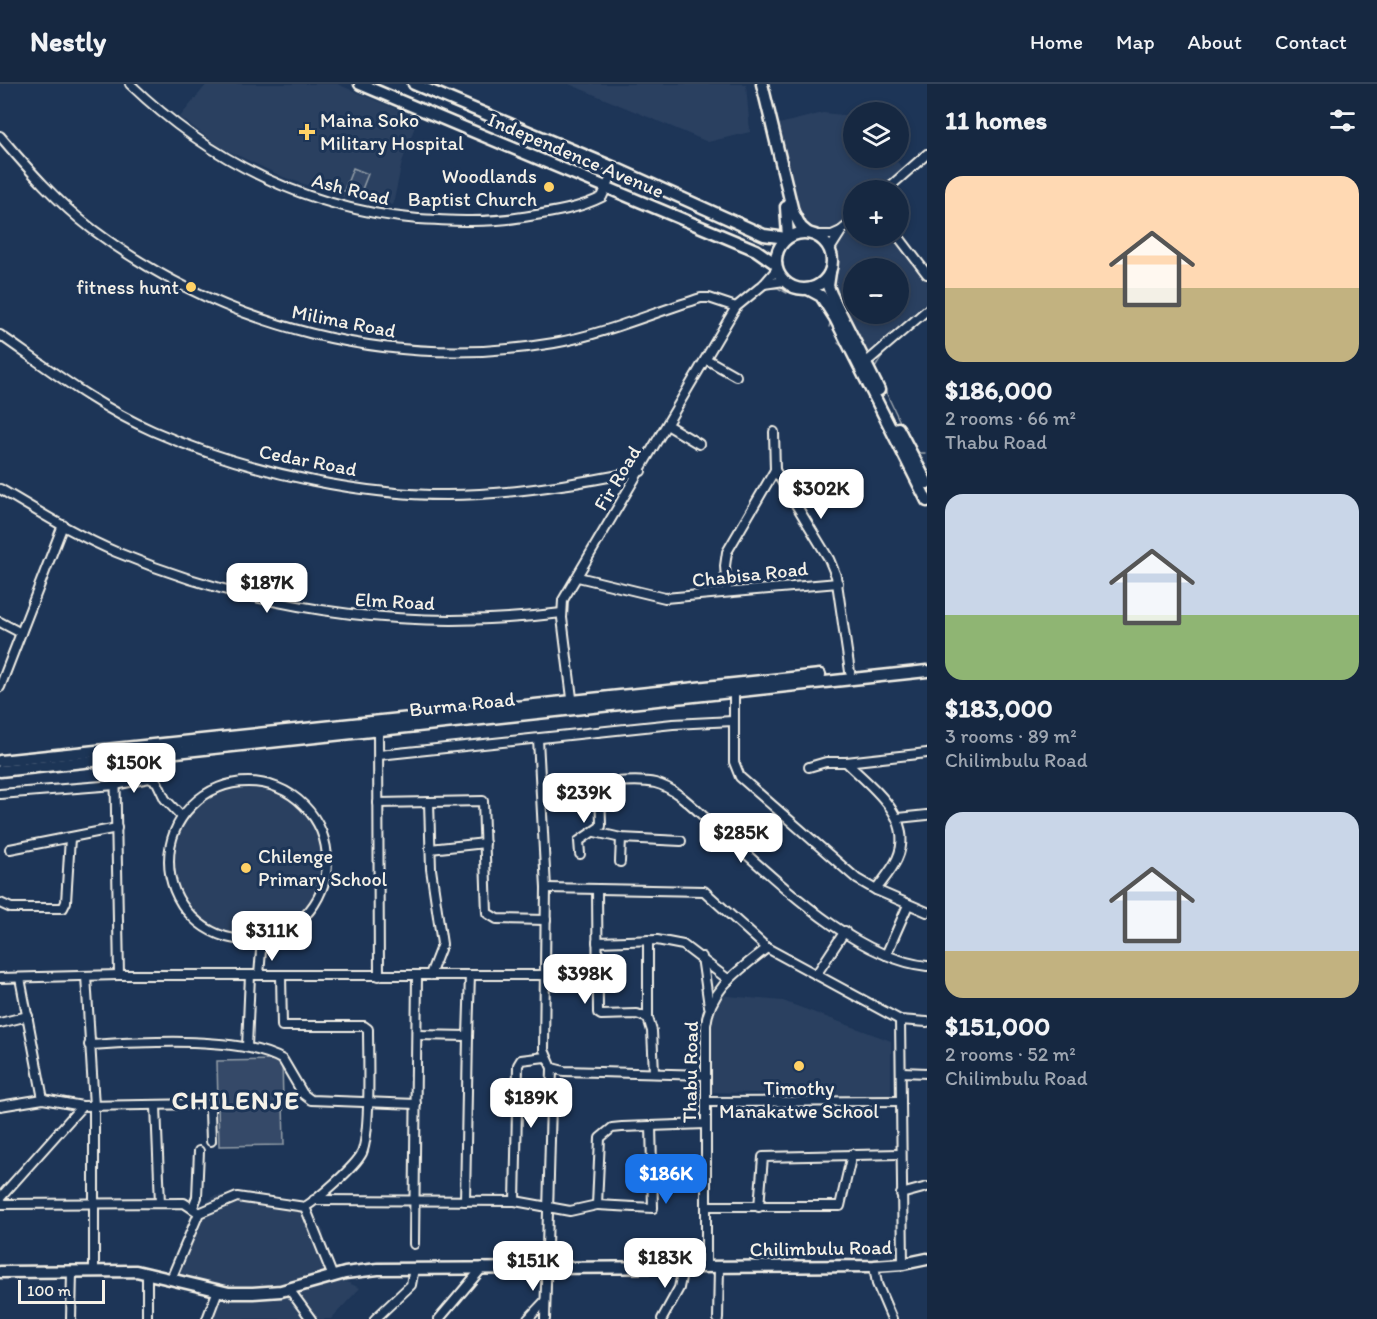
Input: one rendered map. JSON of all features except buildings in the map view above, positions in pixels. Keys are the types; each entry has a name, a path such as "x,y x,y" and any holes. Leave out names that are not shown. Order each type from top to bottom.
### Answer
{"main road":[{"name":"Independence Avenue","path":"360,84 756,250 776,266"},
{"name":"Independence Avenue","path":"414,84 615,168 764,235 787,238"},
{"path":"760,84 793,212 801,227 812,233 830,249 828,286 863,365"},
{"path":"760,84 784,196 787,238 777,252 776,266 784,281 791,287 808,289 820,295 826,303 863,365 927,483"},
{"path":"787,238 812,233"},
{"path":"808,289 819,285 830,272"},
{"path":"918,464 927,501"},
{"name":"Burma Road","path":"734,688 927,664"},
{"name":"Burma Road","path":"0,761 927,671"},
{"name":"Burma Road","path":"0,771 378,731 573,706"},
{"name":"Chilimbulu Road","path":"0,1272 147,1273 218,1290 253,1293 289,1289 368,1270 483,1266 874,1266 903,1264 927,1259"}],"street":[{"name":"Ash Road","path":"130,84 189,136 238,167 306,196 353,210 443,221 485,222 545,213 595,201 631,197"},
{"name":"Milima Road","path":"0,136 32,173 91,228 145,264 232,308 285,327 316,335 390,349 499,350 580,338 701,298 709,298 736,308"},
{"path":"897,180 927,154"},
{"path":"595,201 602,197 615,168"},
{"path":"812,233 832,235 842,230"},
{"path":"830,249 842,230"},
{"path":"906,246 927,274"},
{"name":"Fir Road","path":"573,706 562,613 563,600 736,308 764,284 776,266"},
{"path":"764,284 784,281"},
{"path":"863,365 927,310"},
{"name":"Cedar Road","path":"0,335 73,387 152,431 222,457 302,478 385,490 477,494 546,488 641,471"},
{"path":"706,359 736,376"},
{"path":"667,425 699,444"},
{"path":"774,432 775,470 829,559 838,583 850,672"},
{"path":"727,591 724,566 727,552 775,470"},
{"name":"Elm Road","path":"0,489 114,552 226,590 300,608 362,616 431,620 508,619 562,613"},
{"path":"0,687 63,525"},
{"name":"Chabisa Road","path":"578,577 665,598 838,583"},
{"path":"0,622 21,633"},
{"path":"734,688 734,762 740,777 824,852 876,890 927,912"},
{"path":"379,755 664,725 733,721"},
{"path":"378,731 378,976"},
{"path":"538,739 546,888 545,1057 552,1068 545,1319"},
{"path":"808,767 826,762 927,753"},
{"path":"116,759 119,975"},
{"path":"846,762 889,804 898,818 899,852 876,890"},
{"path":"0,794 115,785 153,779 165,799 182,817"},
{"path":"246,782 267,784 287,792 304,805 317,822 327,853 326,874 320,895 308,913 292,927 262,939 237,939 214,932 193,918 173,888 168,864 171,839 182,817 205,795 224,786 246,782"},
{"path":"542,792 642,782 664,786 750,856 800,903 886,955 909,964 927,966"},
{"path":"580,854 579,841 601,826 600,785"},
{"path":"378,803 483,801 487,913 490,917 505,920 546,920"},
{"path":"429,802 430,849 442,944 430,975"},
{"path":"898,818 927,815"},
{"path":"10,849 117,828"},
{"path":"595,832 621,838 681,841"},
{"path":"0,903 11,908 63,908 66,902 70,838"},
{"path":"620,862 621,838"},
{"path":"430,849 485,843"},
{"path":"546,888 705,891 767,948 900,1020 927,1022"},
{"path":"597,890 599,1014 637,1014 648,1018"},
{"path":"886,955 908,905"},
{"path":"816,975 845,932"},
{"path":"247,1047 255,975 262,939"},
{"path":"597,942 648,940 683,945 702,957 729,980"},
{"path":"648,940 648,1018 652,1031 654,1072"},
{"name":"Thabu Road","path":"706,1266 706,1025 709,1007 715,994 767,948"},
{"path":"702,957 709,1007"},
{"path":"0,978 119,975 544,975"},
{"path":"0,1204 184,1203 196,1210 237,1197 305,1207 314,1200 362,1152 367,1102 367,1027 282,1026 281,975"},
{"path":"414,1244 417,975"},
{"path":"465,1201 470,975"},
{"path":"86,976 94,1106 94,1271"},
{"path":"20,978 43,1098"},
{"path":"0,1023 28,1016"},
{"path":"900,1020 903,1264"},
{"path":"417,1035 468,1036"},
{"path":"89,1045 163,1042 247,1047 284,1060 296,1084 307,1098 416,1104"},
{"path":"515,1201 518,1065 521,1060 545,1057"},
{"path":"552,1068 564,1071 706,1075"},
{"path":"902,1072 927,1073"},
{"path":"0,1106 43,1098 81,1106 208,1105 211,1141"},
{"path":"706,1102 901,1101"},
{"path":"0,1198 81,1106"},
{"path":"156,1106 160,1203"},
{"path":"597,1205 600,1138 612,1128 705,1124"},
{"path":"314,1200 515,1201 549,1205 570,1211 597,1205 652,1208 651,1126"},
{"path":"171,1279 196,1210 199,1151"},
{"path":"706,1206 840,1206 852,1154"},
{"path":"759,1207 763,1157 900,1154"},
{"path":"901,1194 927,1187"},
{"path":"305,1207 322,1244 333,1277"},
{"path":"439,1319 483,1266"},
{"path":"874,1266 877,1284 892,1319"},
{"path":"662,1319 679,1288 683,1267"},
{"path":"718,1319 719,1267"},
{"path":"375,1319 411,1285 414,1268"},
{"path":"71,1319 72,1272"},
{"path":"147,1273 147,1319"},
{"path":"289,1289 311,1319"},
{"path":"207,1319 218,1290"},
{"path":"528,1319 545,1301"}],"shaded area":[{"name":"Maina Soko Military Hospital","path":"207,84 337,84 418,118 402,162 393,205 342,197 283,177 220,147 180,117"},
{"path":"569,84 746,84 750,132 708,142"},
{"path":"823,113 843,115 843,168 902,168 904,170 892,180 843,180 843,223 838,227 817,231 807,229 794,218 771,126"},
{"path":"353,168 368,174 359,197 344,191"},
{"path":"843,232 843,246 906,246 927,268 927,301 909,317 909,258 843,258 843,304 835,284 839,257 838,240"},
{"path":"852,324 900,324 868,352"},
{"name":"Chilenge Primary School","path":"232,782 259,782 284,791 302,800 318,823 324,853 322,877 313,903 292,927 264,938 231,939 205,930 183,913 171,882 168,859 171,836 180,816 195,800"},
{"name":"Timothy Manakatwe School","path":"718,995 783,1001 891,1041 891,1096 707,1092 707,1020"},
{"path":"282,1060 284,1145 219,1146 217,1061"},
{"path":"242,1193 306,1203 324,1232 324,1272 360,1288 331,1319 207,1319 213,1314 222,1296 201,1280 168,1271 190,1217 214,1196"}],"waterway":[{"path":"766,288 778,288 787,293"},
{"path":"794,294 808,295"},
{"path":"829,327 831,320"},
{"path":"838,343 844,348"},
{"path":"876,373 875,368 884,353"},
{"path":"884,388 901,424"},
{"path":"915,450 925,453"}],"place":[{"name":"Maina Soko Military Hospital","path":"307,132"},
{"name":"Woodlands Baptist Church","path":"549,187"},
{"name":"fitness hunt","path":"191,287"},
{"name":"Chilenge Primary School","path":"246,868"},
{"name":"Timothy Manakatwe School","path":"799,1066"}],"district":[{"name":"CHILENJE","path":"236,1100"}]}
